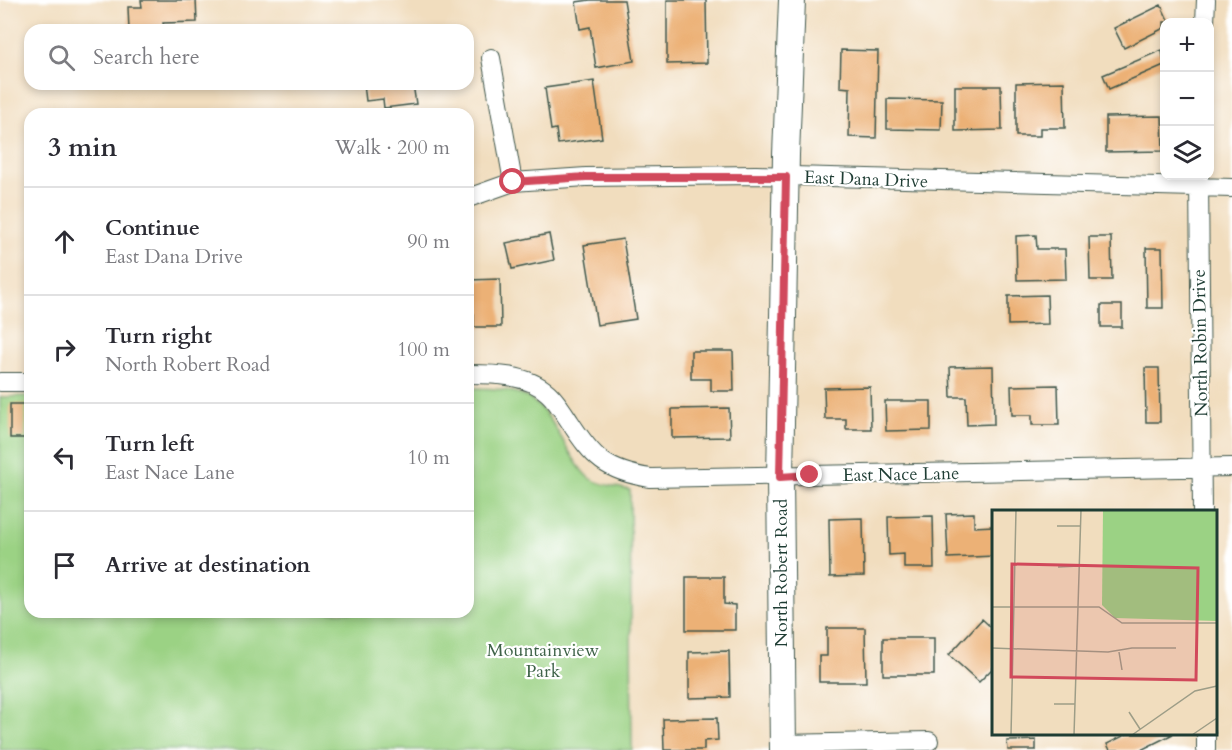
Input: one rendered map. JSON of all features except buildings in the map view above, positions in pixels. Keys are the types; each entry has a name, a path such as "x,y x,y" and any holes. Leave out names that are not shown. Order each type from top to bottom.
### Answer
{"main road":[{"name":"North Robert Road","path":"783,747 780,477 792,0"}],"street":[{"path":"1205,18 1206,0"},
{"path":"491,58 513,182"},
{"name":"East Dana Drive","path":"474,196 513,182 586,177 1199,181 1232,188"},
{"name":"North Robin Drive","path":"1199,181 1202,510"},
{"name":"East Nace Lane","path":"474,374 500,374 528,382 548,392 589,451 627,474 650,477 780,477 1232,467"},
{"path":"0,382 24,382"},
{"path":"783,747 929,741"}],"green space":[{"name":"Mountainview Park","path":"474,388 504,390 529,398 548,417 577,464 589,478 609,486 630,490 632,750 0,750 0,397 24,396 24,618 474,618"}],"route":[{"path":"513,182 586,177 756,175 786,177 780,477 810,475"}]}
